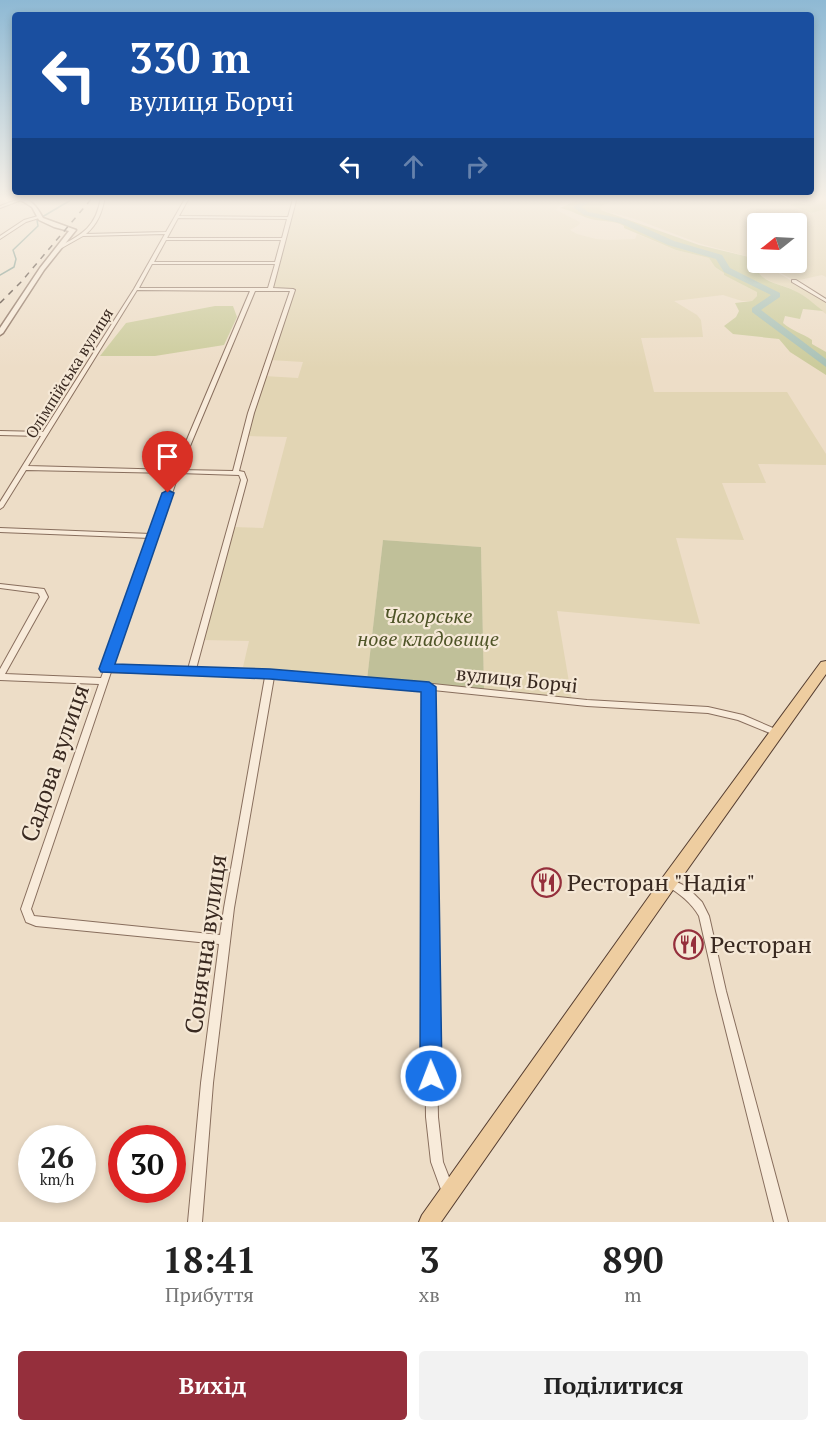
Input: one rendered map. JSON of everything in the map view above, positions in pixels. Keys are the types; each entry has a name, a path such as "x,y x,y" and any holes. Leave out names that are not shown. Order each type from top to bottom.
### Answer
{"main road":[{"path":"429,1222 669,882 826,665"}],"street":[{"path":"0,333 54,254"},
{"name":"Олімпійська вулиця","path":"0,507 156,254"},
{"path":"270,290 279,254"},
{"path":"151,263 277,263"},
{"path":"794,281 826,301"},
{"path":"136,289 293,290 251,413 236,471"},
{"name":"Садова вулиця","path":"224,940 42,922 30,919 27,915 28,897 176,472 253,290"},
{"path":"0,433 46,434"},
{"path":"24,468 176,472 236,471 242,474 244,480 191,671"},
{"path":"0,530 153,536"},
{"path":"0,586 41,591 44,597 0,677 102,681"},
{"name":"вулиця Борчі","path":"106,669 270,674 587,703 717,711 740,717 777,733"},
{"name":"Сонячна вулиця","path":"195,1222 206,1094 224,940 270,674"},
{"path":"429,687 428,879 432,1117 437,1162 449,1194"},
{"path":"669,882 689,895 704,916 781,1222"}],"shaded area":[{"path":"282,254 693,254 709,258 724,275 757,291 757,296 752,301 742,301 723,295 674,301 697,315 701,320 703,337 641,338 654,392 787,392 826,454 826,465 758,464 766,483 722,483 744,540 676,538 700,624 557,611 572,700 484,689 481,547 383,540 367,680 243,667 249,641 203,640 233,527 263,528 287,437 247,436 264,376 298,378 303,362 270,360 295,289 273,288"},
{"path":"807,254 826,254 826,277 822,275 795,281 781,273 807,273"},
{"path":"758,273 778,273 826,301 826,314 792,289 760,276"}],"green space":[{"path":"693,254 737,254 747,257 747,273 759,273 769,281 799,293 823,311 803,309 800,319 785,316 783,323 812,340 812,344 826,352 826,375 790,352 779,339 733,334 724,326 736,317 739,311 735,303 752,301 757,296 757,292 724,275 709,258"},
{"path":"215,306 233,306 237,317 224,345 155,356 100,356 126,323"},
{"name":"Чагорське нове кладовище","path":"383,540 481,547 484,689 367,680"}],"waterway":[{"path":"0,275 14,267 14,254"},
{"path":"709,254 719,257 727,270 777,295 755,310 826,364"}],"railway":[{"path":"0,303 45,254"}],"place":[{"name":"Ресторан \"Надія\"","path":"546,882"},
{"name":"Ресторан","path":"689,944"}],"route":[{"path":"168,493 106,669 270,674 429,687 428,879 431,1076"}]}
